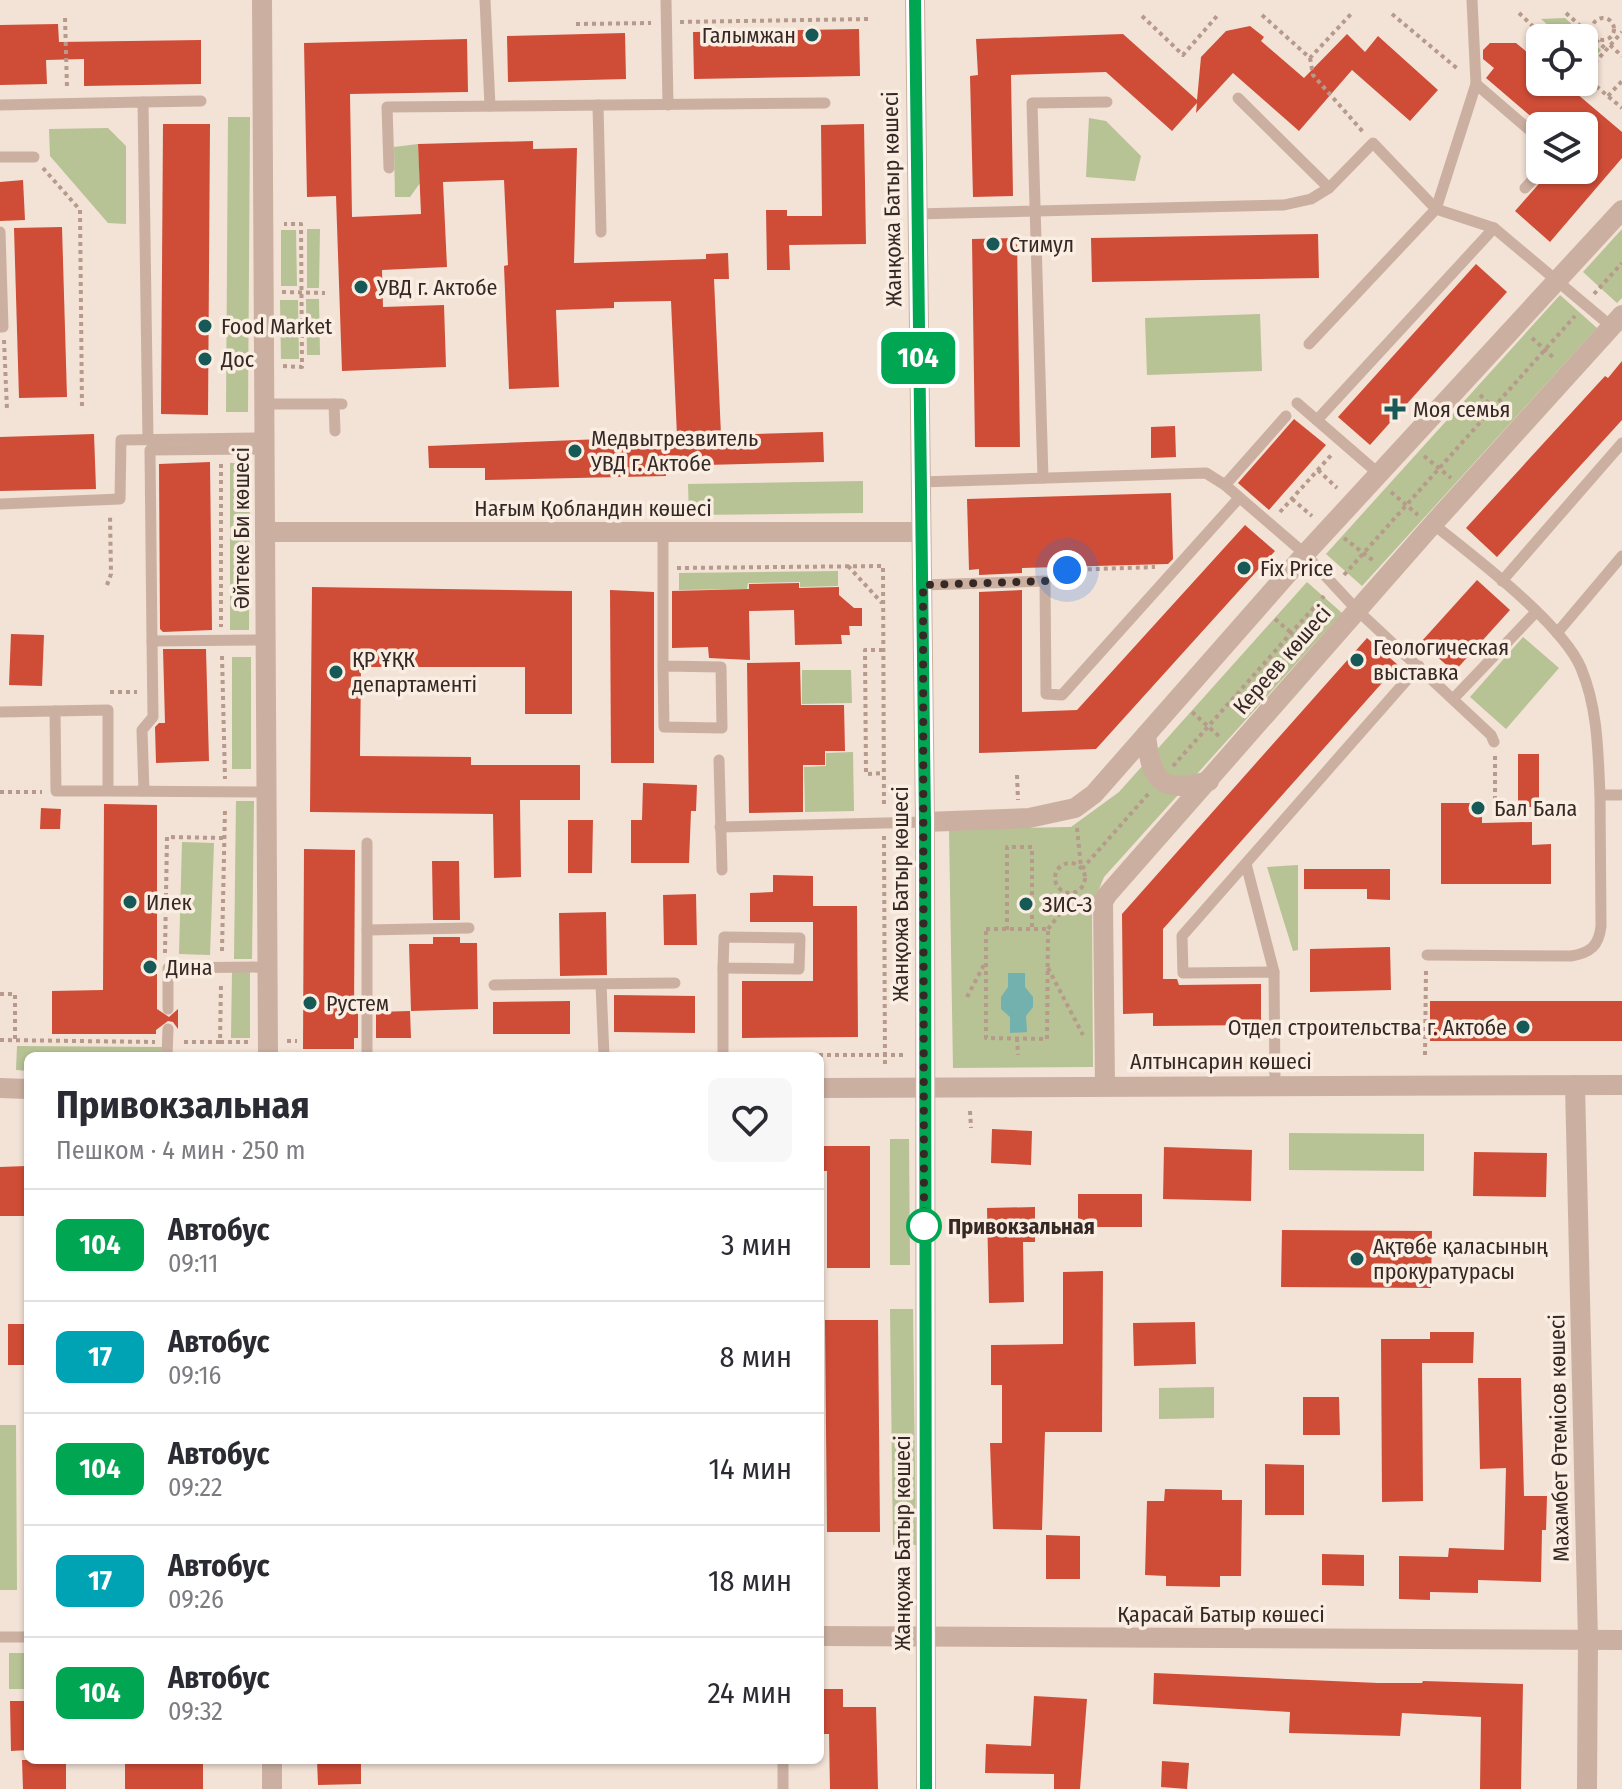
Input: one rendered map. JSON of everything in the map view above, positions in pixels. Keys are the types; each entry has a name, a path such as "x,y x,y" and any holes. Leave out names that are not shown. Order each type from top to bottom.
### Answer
{"street":[{"name":"Әйтеке Би көшесі","path":"262,0 268,1052"},
{"name":"Жанқожа Батыр көшесі","path":"915,0 925,822 926,1789"},
{"path":"925,822 1029,818 1075,808 1094,794 1305,554 1382,481 1622,210"},
{"name":"Кереев көшесі","path":"1105,1085 1103,902 1357,610 1428,521 1617,321"},
{"name":"Нағым Қобландин көшесі","path":"265,532 921,532"},
{"path":"1146,735 1151,770 1159,782 1185,787 1209,781"},
{"name":"Махамбет Өтемісов көшесі","path":"1575,1085 1588,1640 1587,1789"},
{"name":"Алтынсарин көшесі","path":"824,1088 1622,1085"},
{"path":"0,1088 24,1089"},
{"name":"Қарасай Батыр көшесі","path":"824,1636 1622,1640"},
{"path":"272,1764 272,1789"}],"lane":[{"path":"485,0 490,106"},
{"path":"666,0 668,105"},
{"path":"1309,344 1436,209 1476,84 1472,0"},
{"path":"1476,84 1526,127"},
{"path":"1238,98 1329,188"},
{"path":"0,105 201,101"},
{"path":"143,102 148,440"},
{"path":"1043,478 1032,103 1107,102"},
{"path":"389,168 387,107 825,103"},
{"path":"598,105 601,232"},
{"path":"916,214 1284,205 1311,199 1329,188 1373,143 1436,209 1494,228 1586,304 1617,321"},
{"path":"0,157 34,157"},
{"path":"1525,188 1529,184"},
{"path":"1317,420 1494,228"},
{"path":"0,232 2,327"},
{"path":"1297,403 1382,481"},
{"path":"265,404 338,404 335,431"},
{"path":"1225,485 1286,416"},
{"path":"0,504 120,499 121,440 265,444"},
{"path":"1502,581 1622,443"},
{"path":"144,791 142,730 153,717 150,450 220,449 265,444"},
{"path":"920,482 1206,473 1225,485 1305,554 1357,610 1491,735 1494,742"},
{"path":"923,585 1045,581 1046,694 1062,695 1239,498"},
{"path":"1427,955 1584,954 1594,948 1600,938 1601,926 1597,724 1581,667 1557,633 1536,612 1428,521"},
{"path":"663,532 663,666 664,727 722,728 721,667 663,666"},
{"path":"1557,633 1622,556"},
{"path":"1453,699 1536,612"},
{"path":"152,641 266,640"},
{"path":"1274,972 1183,973 1182,936 1419,666"},
{"path":"0,712 108,710 108,791"},
{"path":"55,711 56,791 267,792"},
{"path":"719,760 722,870"},
{"path":"1600,795 1622,795"},
{"path":"720,827 925,822"},
{"path":"367,843 367,1052"},
{"path":"1246,864 1274,972 1275,1085"},
{"path":"367,930 469,928"},
{"path":"723,968 799,969 800,938 724,937 723,968 723,1052"},
{"path":"168,1009 168,968 267,967"},
{"path":"494,985 675,983"},
{"path":"601,984 604,1052"},
{"path":"167,1052 168,1036"},
{"path":"0,1637 24,1637"},
{"path":"783,1764 783,1789"}],"path":[{"path":"1519,13 1530,24"},
{"path":"1566,13 1579,24"},
{"path":"1310,58 1351,14"},
{"path":"1392,14 1476,84"},
{"path":"1262,15 1310,58 1313,75 1373,143"},
{"path":"1142,16 1183,55 1217,16"},
{"path":"1594,24 1603,16 1614,24 1614,37 1598,60"},
{"path":"65,18 67,103"},
{"path":"576,24 870,19"},
{"path":"1598,38 1607,40 1622,32"},
{"path":"1598,40 1622,56"},
{"path":"1608,96 1622,81"},
{"path":"1598,88 1622,108"},
{"path":"34,157 80,210 82,407"},
{"path":"264,223 301,224 302,367 264,366"},
{"path":"1082,869 1622,263"},
{"path":"301,292 325,293"},
{"path":"2,327 7,410"},
{"path":"1526,333 1562,367"},
{"path":"1474,390 1511,423"},
{"path":"1270,524 1343,443"},
{"path":"0,1040 168,1036 220,1042 225,791 220,449"},
{"path":"1418,451 1456,482"},
{"path":"1318,470 1339,490"},
{"path":"1382,481 1428,521"},
{"path":"1292,499 1313,518"},
{"path":"107,585 111,574 110,500"},
{"path":"1342,536 1380,566"},
{"path":"848,566 883,604"},
{"path":"663,568 883,566"},
{"path":"1045,581 1067,570 1177,567"},
{"path":"1275,618 1310,649"},
{"path":"883,650 865,650 866,774 884,773"},
{"path":"108,692 141,692"},
{"path":"1191,711 1225,743"},
{"path":"1494,742 1495,811"},
{"path":"0,792 56,791"},
{"path":"1048,929 986,929 986,1038 1047,1039 1048,929 1085,880 1075,808"},
{"path":"215,817 225,817"},
{"path":"165,959 167,837 224,838"},
{"path":"1007,930 1007,847 1032,847 1032,929"},
{"path":"1077,892 1067,893 1059,888 1056,874 1066,864 1082,869"},
{"path":"1425,1055 1427,955"},
{"path":"967,997 986,961"},
{"path":"1048,967 1087,1042"},
{"path":"0,994 15,994 15,1040"},
{"path":"1017,1038 1018,1055"},
{"path":"885,1055 910,1055"},
{"path":"970,1111 971,1128"}],"green space":[{"path":"1565,18 1572,24 1547,24 1541,19"},
{"path":"228,117 250,117 248,412 226,412"},
{"path":"1089,118 1106,121 1141,156 1135,181 1086,177"},
{"path":"108,128 126,146 126,224 108,223 50,156 49,129"},
{"path":"418,144 420,183 410,197 395,197 394,147"},
{"path":"307,229 320,229 319,288 307,288"},
{"path":"1622,229 1622,298 1617,303 1583,272"},
{"path":"281,230 296,230 297,286 281,286"},
{"path":"1560,295 1597,328 1362,586 1326,554"},
{"path":"306,299 319,299 320,355 307,355"},
{"path":"280,300 298,300 299,359 281,359"},
{"path":"1260,314 1262,371 1147,375 1145,318"},
{"path":"230,463 250,463 249,630 230,630"},
{"path":"863,481 863,513 689,515 688,484"},
{"path":"838,571 838,586 800,587 800,582 748,583 747,589 679,590 679,573"},
{"path":"1307,582 1342,613 1104,877 1092,906 1093,1067 953,1068 949,829 1071,827 1119,792"},
{"path":"1523,637 1559,668 1506,729 1470,697"},
{"path":"232,657 251,657 251,769 232,769"},
{"path":"802,670 851,670 852,703 802,704"},
{"path":"853,752 854,811 805,812 804,767 826,766 826,753"},
{"path":"236,801 254,801 252,959 234,959"},
{"path":"182,842 214,843 210,955 179,954"},
{"path":"1298,865 1298,950 1293,951 1267,867"},
{"path":"232,972 250,972 250,1038 231,1038"},
{"path":"17,1046 162,1047 162,1052 24,1052 24,1071 16,1070"},
{"path":"1289,1133 1424,1134 1424,1171 1289,1170"},
{"path":"890,1139 909,1139 910,1265 890,1265"},
{"path":"890,1309 913,1309 916,1545 893,1545"},
{"path":"1214,1387 1214,1418 1159,1419 1159,1388"},
{"path":"0,1425 16,1425 17,1590 0,1590"},
{"path":"9,1653 24,1653 24,1689 9,1689"}],"water":[{"path":"1008,973 1025,973 1025,987 1033,997 1033,1007 1026,1016 1027,1032 1010,1033 1010,1017 1001,1009 1001,997 1008,987"}],"building":[{"path":"58,24 59,42 201,40 201,84 84,86 84,59 46,60 47,84 0,85 0,25"},
{"path":"1250,26 1264,37 1261,41 1304,78 1347,34 1365,52 1378,36 1438,90 1410,121 1352,70 1299,131 1233,73 1196,113 1197,103 1172,131 1106,72 1011,75 1013,196 973,197 970,76 978,75 976,39 1123,34 1197,100 1201,57 1226,31"},
{"path":"859,29 860,76 694,79 693,32"},
{"path":"625,33 626,79 508,82 507,36"},
{"path":"467,39 468,92 350,94 352,217 421,214 418,144 533,141 533,149 577,148 574,263 706,259 706,254 728,253 729,279 714,279 721,435 823,432 824,462 665,466 666,476 485,480 485,468 429,468 428,446 677,436 671,301 614,302 614,308 556,310 559,387 509,389 504,180 443,182 447,267 382,270 383,307 444,305 446,367 342,371 336,196 307,197 304,43"},
{"path":"1490,43 1516,43 1526,51 1526,96 1580,96 1622,132 1622,158 1550,242 1515,211 1539,184 1598,184 1598,112 1526,112 1486,78 1494,68 1483,59 1483,50"},
{"path":"163,124 210,124 208,415 161,414"},
{"path":"864,124 866,244 789,245 790,270 767,270 766,210 787,210 787,216 822,216 821,125"},
{"path":"23,180 25,220 0,221 0,182"},
{"path":"62,227 67,397 19,398 14,228"},
{"path":"1318,234 1319,278 1092,282 1091,238"},
{"path":"1017,238 1020,447 975,447 972,239"},
{"path":"1476,264 1507,292 1370,445 1338,417"},
{"path":"1622,361 1622,420 1497,557 1466,528"},
{"path":"1294,419 1326,445 1269,510 1238,483"},
{"path":"1175,426 1176,457 1151,458 1151,427"},
{"path":"94,434 96,489 0,491 0,437"},
{"path":"210,462 212,630 163,632 160,629 159,464"},
{"path":"1171,493 1173,559 1168,564 1022,568 1022,573 979,575 979,569 969,570 967,499"},
{"path":"1245,525 1275,551 1096,749 979,753 979,592 1022,590 1022,712 1077,710"},
{"path":"1477,580 1510,610 1454,672 1421,642"},
{"path":"799,583 799,588 839,587 839,595 854,608 862,608 862,626 849,626 850,635 841,635 842,644 795,645 794,610 749,611 750,660 709,658 708,647 672,648 672,591 749,589 749,584"},
{"path":"312,587 572,591 572,714 525,714 525,667 361,667 360,756 471,757 471,765 580,765 580,800 520,800 521,877 494,878 493,814 310,812"},
{"path":"610,590 654,592 654,763 611,763"},
{"path":"11,634 44,635 42,686 9,685"},
{"path":"1367,638 1398,665 1163,929 1163,979 1177,979 1179,985 1261,984 1261,1025 1153,1026 1153,1013 1123,1014 1122,914"},
{"path":"163,649 206,649 209,761 156,763 155,727 165,723"},
{"path":"800,662 801,705 844,705 845,751 825,751 825,765 803,765 803,812 749,813 747,663"},
{"path":"1518,754 1539,754 1539,807 1518,807"},
{"path":"643,783 697,785 696,811 691,811 689,863 631,863 631,820 642,820"},
{"path":"1441,803 1482,803 1482,823 1532,822 1532,845 1551,844 1551,884 1441,884"},
{"name":"Илек","path":"104,804 157,805 157,1009 169,1017 178,1009 178,1029 168,1021 156,1030 156,1034 52,1034 52,991 103,990"},
{"path":"41,808 61,809 60,829 40,829"},
{"path":"568,820 593,820 592,873 568,873"},
{"path":"304,849 355,850 354,1012 358,1012 358,1038 354,1038 354,1049 303,1049"},
{"path":"432,861 459,861 460,920 433,920"},
{"path":"1304,869 1390,869 1390,900 1367,899 1367,889 1304,889"},
{"path":"773,875 813,876 813,906 857,906 858,1037 742,1038 742,981 813,981 813,922 750,922 750,893 773,892"},
{"path":"696,894 697,945 664,945 663,895"},
{"path":"606,912 607,975 560,976 559,913"},
{"path":"433,937 460,937 460,943 477,943 478,1009 411,1011 409,944 433,944"},
{"path":"1390,947 1391,990 1310,992 1310,949"},
{"path":"614,995 695,996 695,1033 614,1032"},
{"path":"570,1001 570,1034 493,1034 493,1002"},
{"path":"1430,1001 1622,1001 1622,1041 1430,1041"},
{"path":"410,1011 411,1038 376,1038 376,1012"},
{"path":"992,1129 1032,1131 1031,1165 991,1163"},
{"path":"824,1146 870,1146 870,1268 827,1268 827,1171 824,1171"},
{"path":"1164,1147 1252,1150 1251,1201 1163,1199"},
{"path":"1474,1152 1547,1153 1546,1197 1473,1196"},
{"path":"24,1166 24,1216 0,1216 0,1167"},
{"path":"1078,1194 1142,1194 1142,1227 1078,1227"},
{"path":"1035,1207 1035,1242 1023,1242 1024,1302 989,1303 987,1208"},
{"name":"Ақтөбе қаласының прокуратурасы","path":"1282,1230 1432,1231 1431,1288 1281,1287"},
{"path":"1103,1271 1102,1432 1045,1432 1042,1530 993,1529 990,1443 1002,1443 1002,1385 991,1385 991,1345 1063,1344 1063,1272"},
{"path":"825,1320 878,1320 880,1532 827,1532"},
{"path":"1195,1322 1196,1364 1134,1366 1133,1323"},
{"path":"8,1324 24,1324 24,1365 8,1365"},
{"path":"1430,1332 1474,1332 1473,1363 1422,1363 1423,1501 1382,1502 1381,1339 1430,1339"},
{"path":"1478,1378 1521,1378 1524,1496 1547,1496 1546,1530 1542,1530 1541,1582 1478,1580 1478,1593 1430,1592 1430,1600 1399,1599 1399,1556 1448,1557 1449,1548 1504,1550 1506,1468 1480,1469"},
{"path":"1303,1397 1339,1397 1340,1435 1303,1435"},
{"path":"1265,1464 1304,1465 1304,1515 1265,1515"},
{"path":"1165,1489 1222,1490 1222,1500 1242,1500 1241,1576 1220,1576 1220,1587 1166,1586 1166,1576 1145,1575 1147,1501 1164,1501"},
{"path":"1046,1535 1080,1536 1080,1579 1046,1579"},
{"path":"1322,1554 1364,1555 1364,1586 1322,1585"},
{"path":"1154,1673 1378,1683 1523,1684 1521,1789 1480,1789 1481,1717 1402,1713 1400,1736 1289,1733 1290,1712 1153,1704"},
{"path":"824,1689 843,1689 843,1707 876,1707 878,1789 830,1789 829,1734 824,1734"},
{"path":"1034,1696 1087,1699 1080,1789 1054,1789 1054,1774 985,1773 986,1744 1031,1746"},
{"path":"10,1701 24,1701 24,1750 11,1751"},
{"path":"22,1760 24,1764 66,1764 66,1789 23,1789"},
{"path":"1162,1761 1189,1763 1187,1789 1161,1787"},
{"path":"125,1764 203,1764 203,1789 125,1789"},
{"path":"317,1764 361,1764 361,1784 318,1785"}],"bus line":[{"name":"104","path":"915,0 925,822 926,1789"}],"place":[{"name":"Галымжан","path":"812,35"},
{"name":"Стимул","path":"993,244"},
{"name":"УВД г. Актобе","path":"361,287"},
{"name":"Food Market","path":"205,326"},
{"name":"Дос","path":"205,359"},
{"name":"Моя семья","path":"1395,409"},
{"name":"Медвытрезвитель УВД г. Актобе","path":"575,451"},
{"name":"Fix Price","path":"1244,568"},
{"name":"Геологическая выставка","path":"1357,660"},
{"name":"ҚР ҰҚК департаменті","path":"336,672"},
{"name":"Бал Бала","path":"1478,808"},
{"name":"Илек","path":"130,902"},
{"name":"ЗИС-3","path":"1026,904"},
{"name":"Дина","path":"150,967"},
{"name":"Рустем","path":"310,1003"},
{"name":"Отдел строительства г. Актобе","path":"1523,1027"},
{"name":"Привокзальная","path":"924,1226"},
{"name":"Ақтөбе қаласының прокуратурасы","path":"1357,1259"}],"route":[{"path":"924,1226 923,585 1045,581 1067,570"}]}
